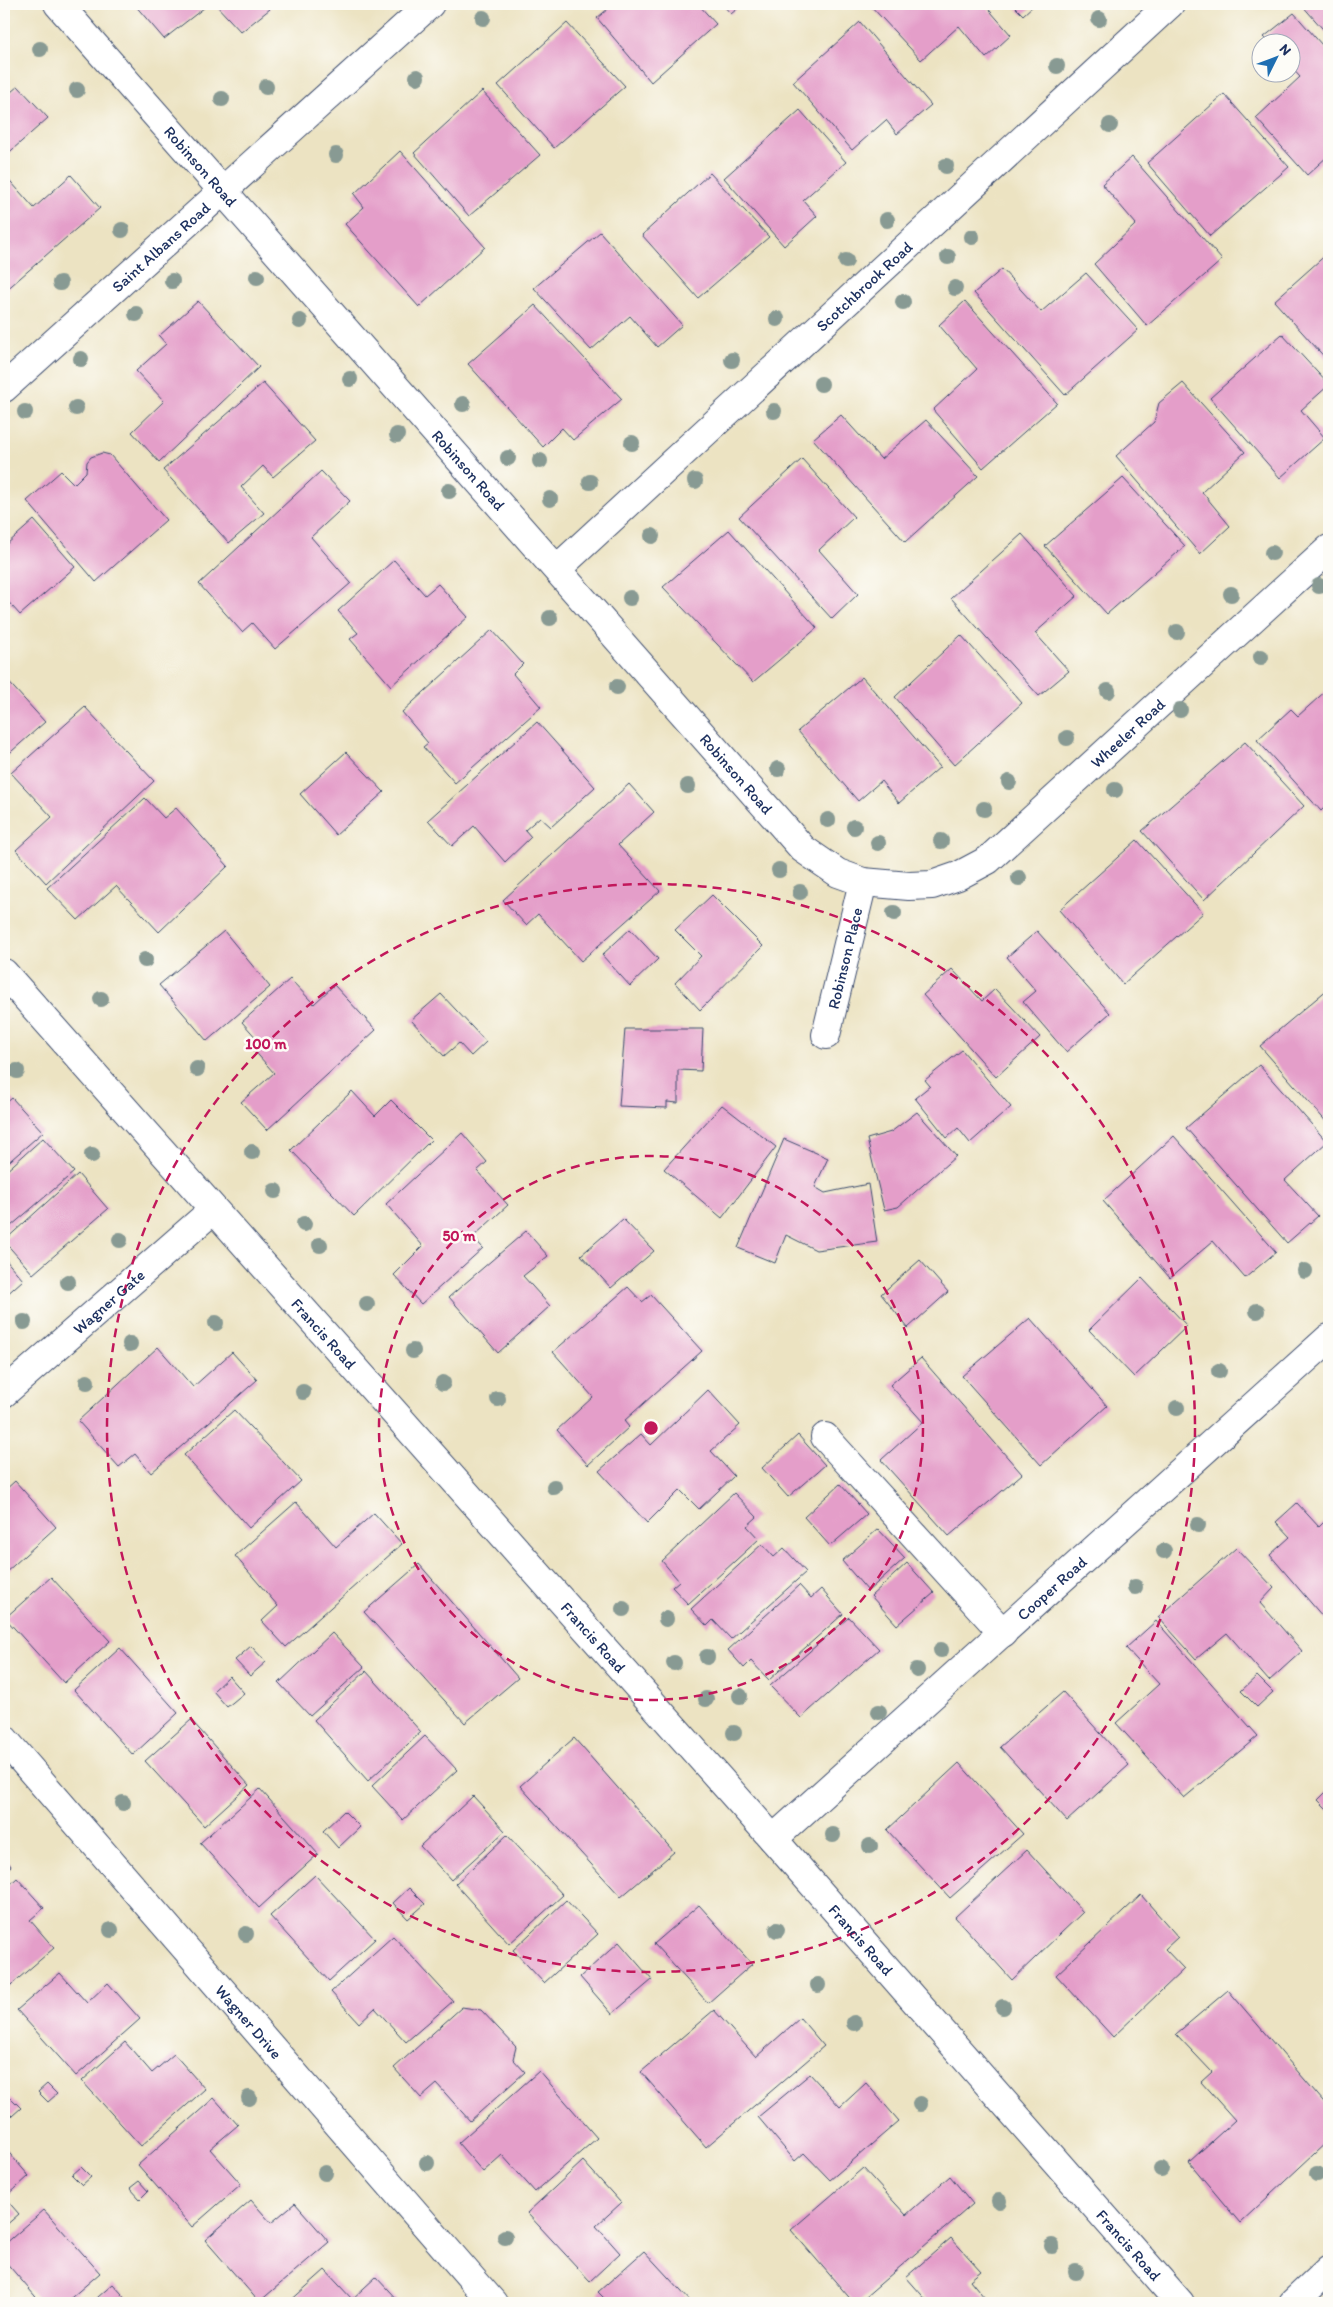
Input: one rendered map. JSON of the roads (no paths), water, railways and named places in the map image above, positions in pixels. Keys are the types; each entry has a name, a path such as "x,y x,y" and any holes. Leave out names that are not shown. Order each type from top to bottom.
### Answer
{"street":[{"name":"Robinson Road","path":"58,4 558,568 803,849 838,873 863,882 909,886"},
{"name":"Saint Albans Road","path":"4,388 430,4"},
{"name":"Scotchbrook Road","path":"558,568 1170,4"},
{"name":"Wheeler Road","path":"909,886 932,885 958,876 988,860 1329,549"},
{"name":"Robinson Place","path":"826,1035 863,882"},
{"name":"Francis Road","path":"4,973 773,1839 1180,2303"},
{"name":"Wagner Gate","path":"5,1391 213,1210"},
{"name":"Cooper Road","path":"773,1839 1329,1338"},
{"path":"825,1437 1003,1633"},
{"name":"Wagner Drive","path":"4,1739 493,2303"},
{"path":"1293,2303 1329,2270"}]}
